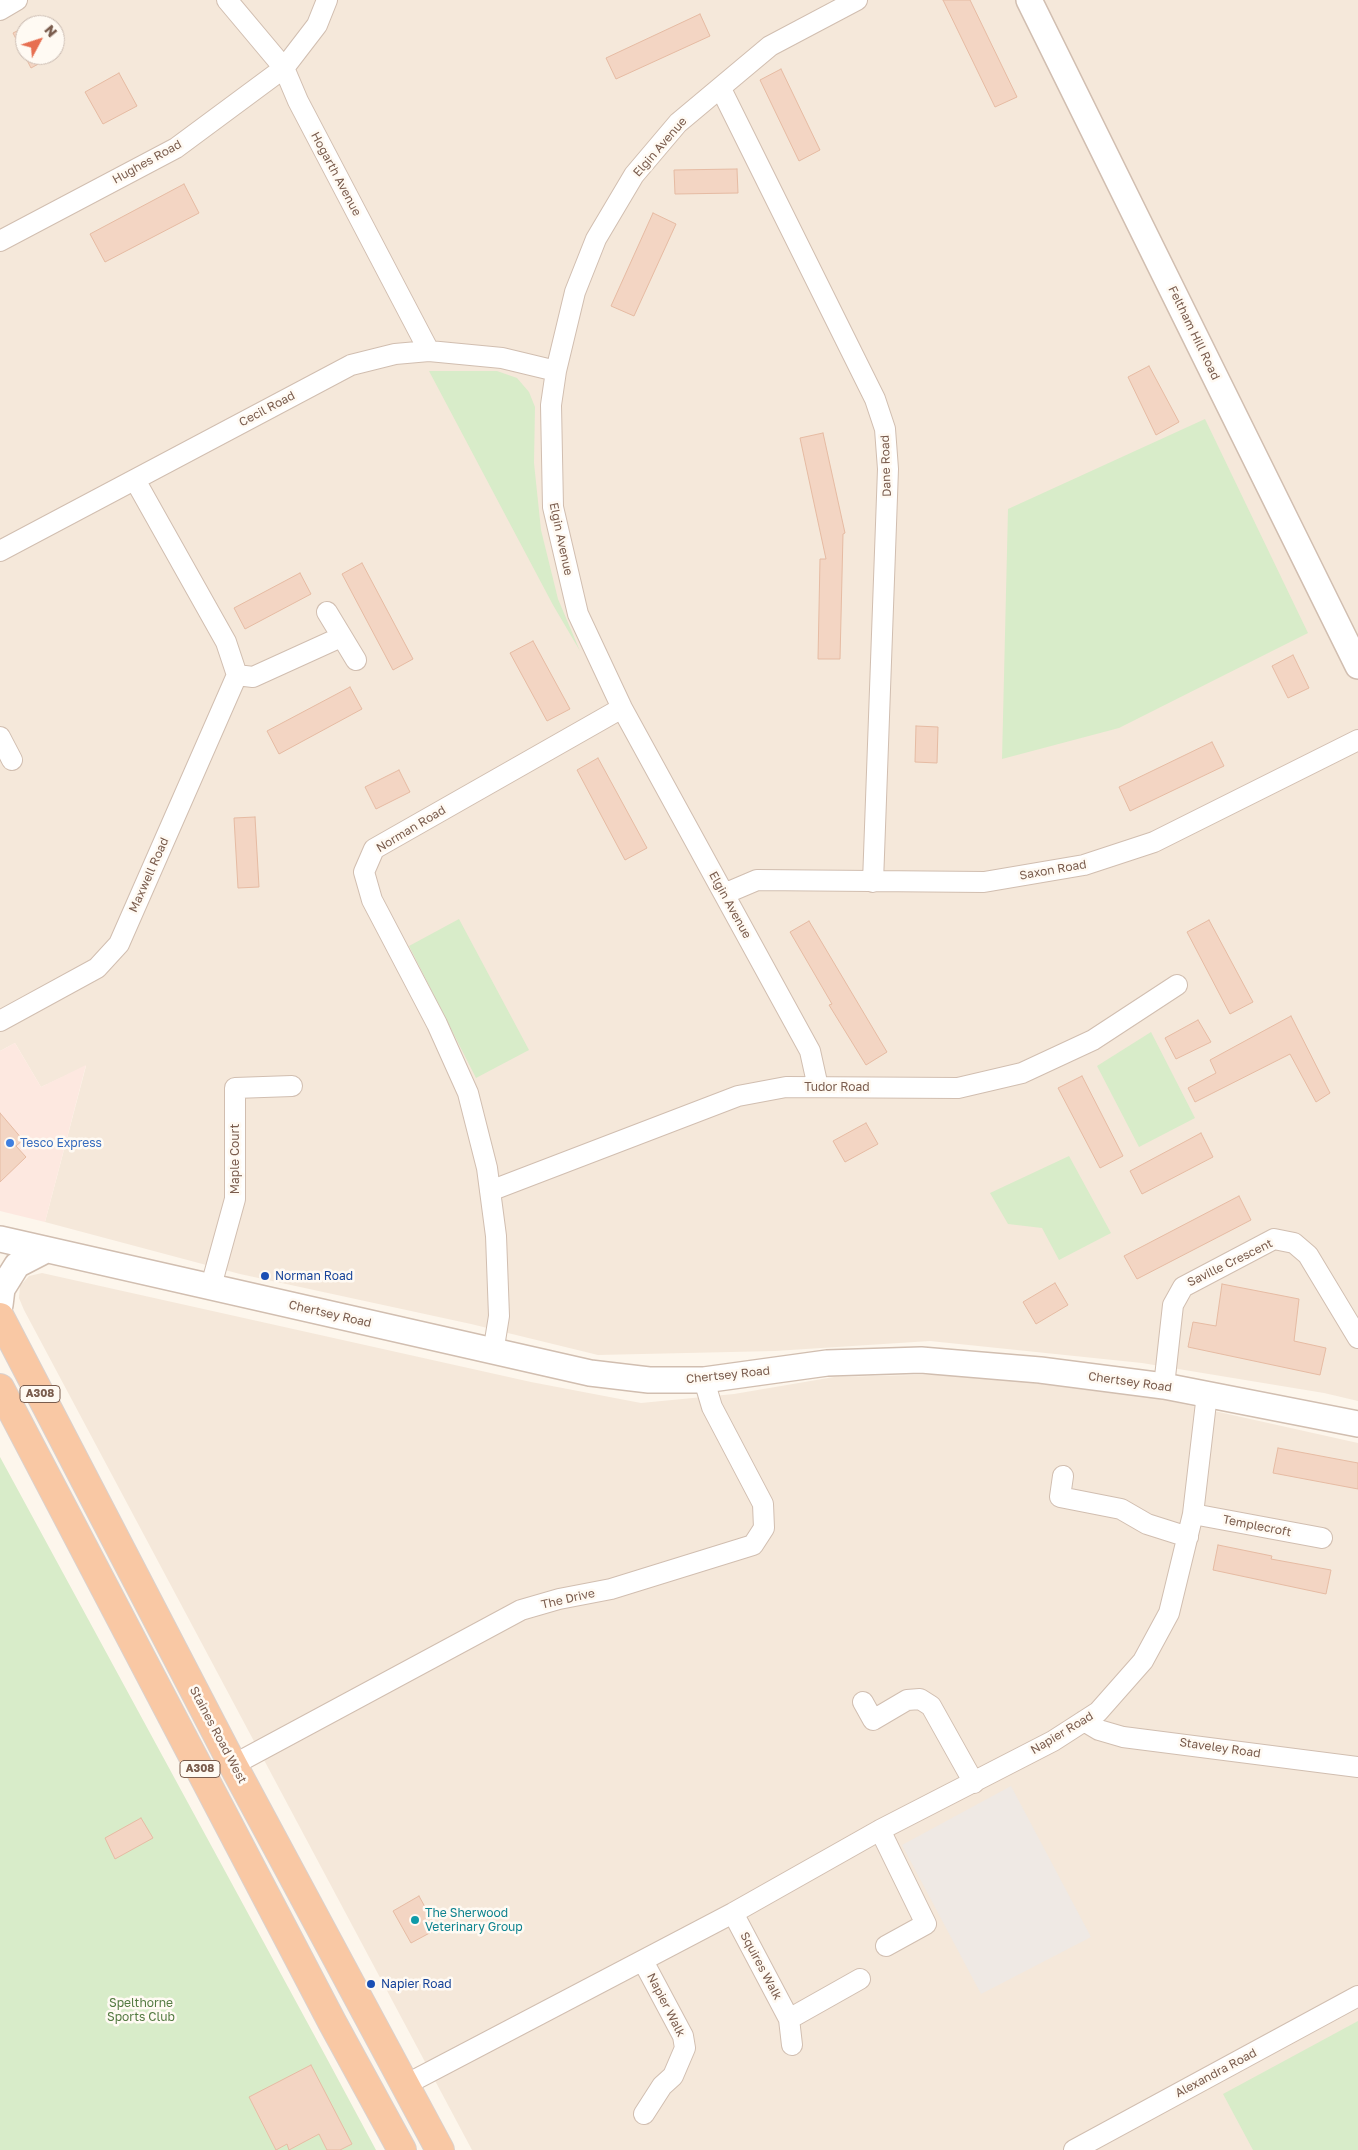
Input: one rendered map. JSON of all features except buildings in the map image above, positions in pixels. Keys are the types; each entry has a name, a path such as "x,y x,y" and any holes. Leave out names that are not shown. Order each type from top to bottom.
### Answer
{"highway":[{"name":"Staines Road West","path":"0,1317 233,1765 440,2150"},
{"name":"A308","path":"0,1388 332,2022 402,2150"}],"street":[{"path":"0,10 17,0"},
{"name":"Hogarth Avenue","path":"227,0 284,68 298,101 429,351"},
{"path":"284,68 318,25 327,0"},
{"name":"Elgin Avenue","path":"818,1087 810,1051 622,708 578,614 552,507 551,405 556,371 575,292 596,239 634,175 678,123 770,46 857,0"},
{"name":"Feltham Hill Road","path":"1029,0 1358,666"},
{"name":"Hughes Road","path":"0,241 176,148 284,68"},
{"name":"Dane Road","path":"720,89 875,399 885,429 888,469 873,882"},
{"name":"Cecil Road","path":"0,552 351,365 394,354 429,351 502,358 556,371"},
{"path":"135,480 226,642 237,675 252,677 341,637"},
{"path":"327,612 356,660"},
{"name":"Maxwell Road","path":"0,1021 98,968 119,944 237,675"},
{"name":"Norman Road","path":"494,1353 498,1316 496,1236 487,1168 468,1092 437,1024 372,900 364,872 374,849 622,708"},
{"path":"0,736 12,760"},
{"name":"Saxon Road","path":"724,894 757,880 984,882 1084,865 1154,842 1358,740"},
{"name":"Tudor Road","path":"490,1191 738,1096 786,1087 958,1088 1022,1074 1093,1040 1177,985"},
{"name":"Maple Court","path":"211,1286 235,1199 235,1088 292,1086"},
{"name":"Chertsey Road","path":"0,1239 211,1286 494,1353 590,1373 649,1380 704,1380 827,1363 921,1360 1040,1370 1164,1386 1358,1424"},
{"name":"Saville Crescent","path":"1164,1386 1173,1305 1183,1287 1274,1239 1294,1243 1308,1255 1358,1338"},
{"path":"0,1305 2,1289 17,1265 46,1250"},
{"name":"The Drive","path":"233,1765 521,1610 559,1599 611,1589 753,1545 764,1528 763,1504 712,1407 704,1380"},
{"name":"Napier Road","path":"405,2085 733,1913 880,1830 1052,1741 1098,1712 1143,1662 1168,1613 1193,1514 1207,1394"},
{"path":"1063,1476 1060,1497 1121,1509 1147,1524 1188,1537"},
{"name":"Templecroft","path":"1193,1514 1322,1538"},
{"path":"863,1702 873,1720 907,1700 920,1699 931,1706 974,1783"},
{"name":"Staveley Road","path":"1084,1721 1099,1730 1122,1737 1358,1767"},
{"path":"880,1830 926,1924 886,1946"},
{"name":"Squires Walk","path":"733,1913 789,2019 792,2046"},
{"name":"Napier Walk","path":"643,1961 683,2036 685,2048 673,2076 662,2086 644,2114"},
{"path":"789,2019 860,1979"},
{"name":"Alexandra Road","path":"1077,2149 1358,1996"}],"shaded area":[{"path":"0,0 1358,0 1358,1401 1324,1393 1142,1363 930,1341 775,1351 598,1355 471,1324 240,1274 45,1222 86,1066 41,1087 15,1043 0,1051"},
{"path":"15,1043 41,1087 86,1065 45,1222 0,1211 0,1051"},
{"path":"42,1273 531,1382 641,1403 734,1394 834,1377 953,1374 1147,1396 1358,1443 1358,2150 472,2150 24,1310 19,1298 20,1286 29,1276"},
{"path":"1011,1786 1091,1937 981,1994 902,1845"}],"green space":[{"path":"429,371 497,371 517,378 529,392 535,407 534,463 541,530 558,599 580,651 553,605"},
{"path":"1205,419 1308,633 1119,728 1002,759 1008,509"},
{"path":"459,919 529,1050 476,1078 409,946"},
{"path":"1151,1032 1195,1118 1139,1147 1097,1066"},
{"path":"1069,1156 1111,1233 1059,1260 1042,1228 1008,1224 990,1193"},
{"name":"Spelthorne Sports Club","path":"0,1457 325,2055 376,2150 0,2150"},
{"path":"1358,2021 1358,2150 1253,2150 1223,2094"}],"place":[{"name":"Tesco Express","path":"10,1143"},
{"name":"Norman Road","path":"265,1276"},
{"name":"The Sherwood Veterinary Group","path":"415,1920"},
{"name":"Napier Road","path":"371,1984"}]}
